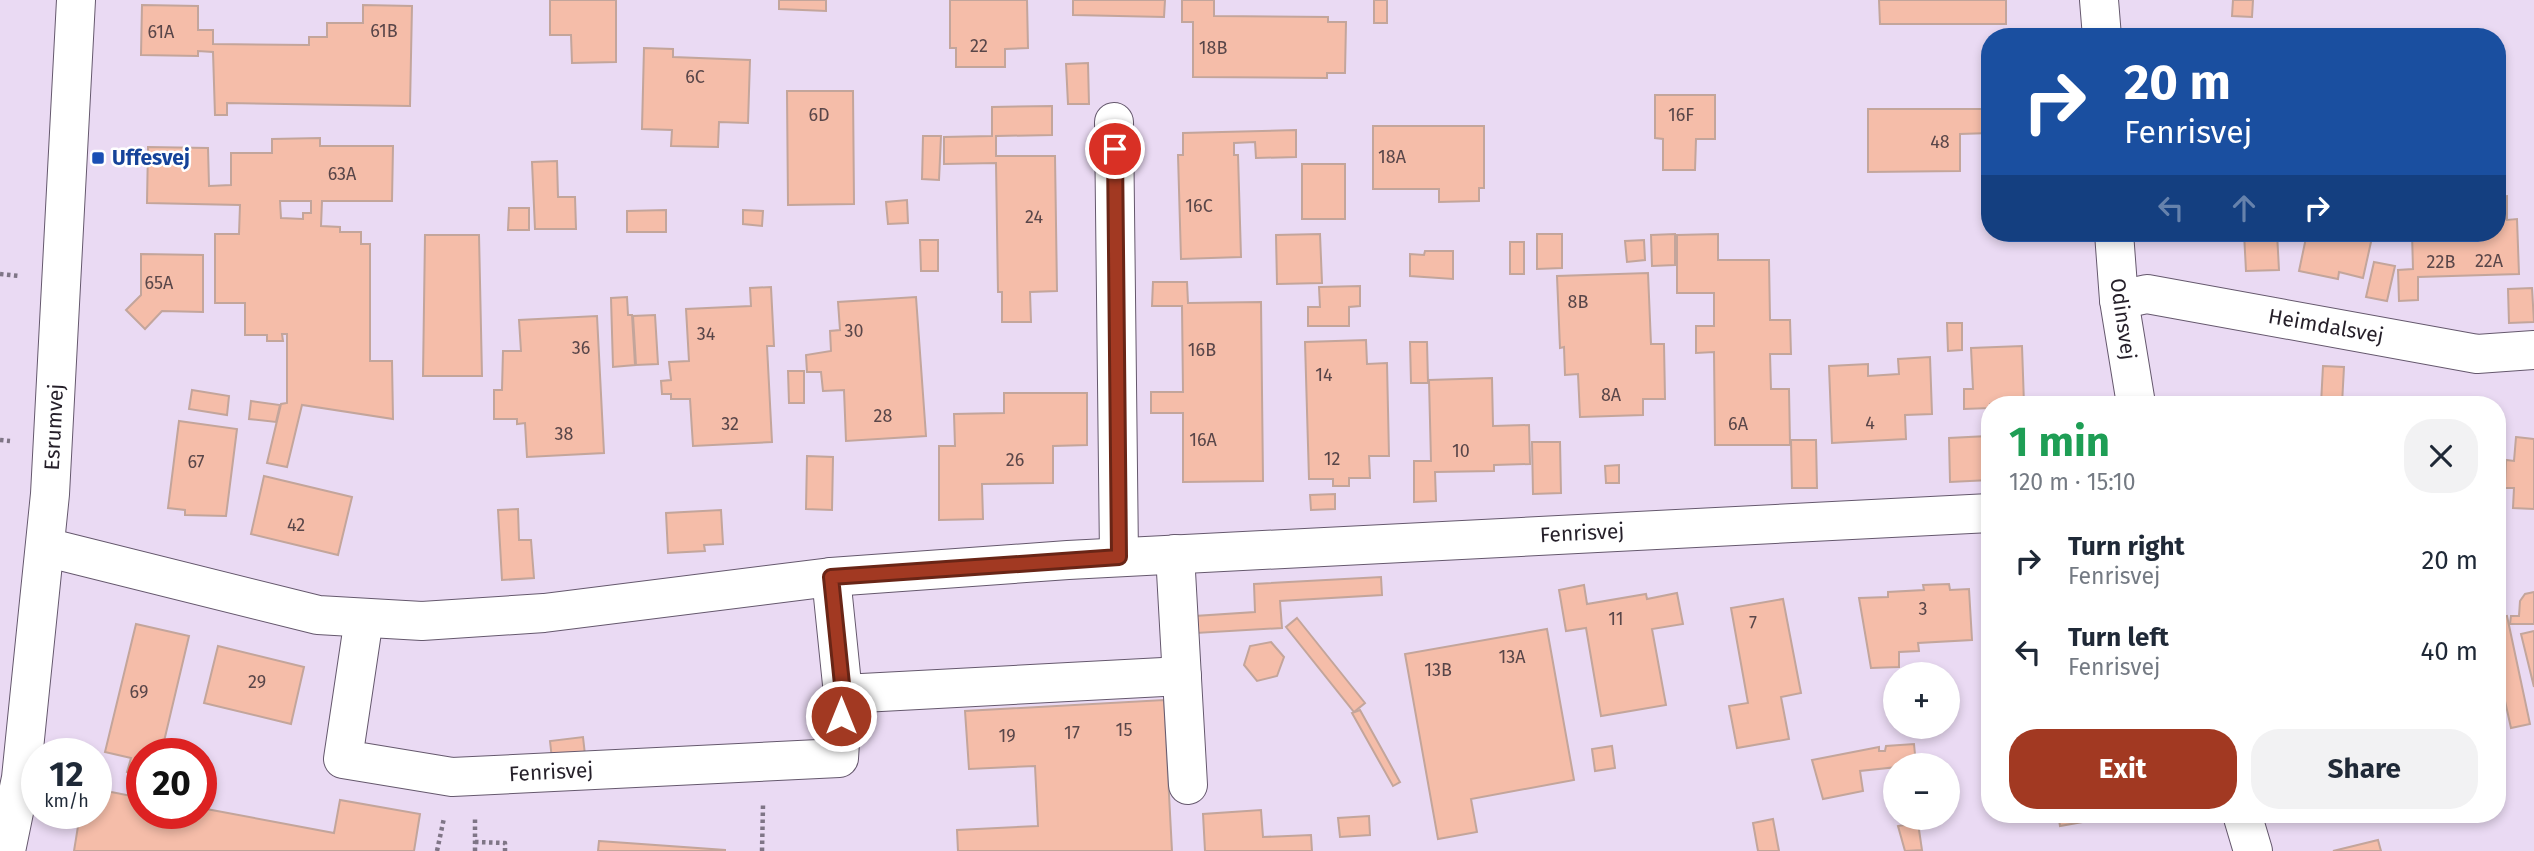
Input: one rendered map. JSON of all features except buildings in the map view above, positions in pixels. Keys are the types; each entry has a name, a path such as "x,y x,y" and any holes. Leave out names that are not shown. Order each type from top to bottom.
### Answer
{"street":[{"name":"Esrumvej","path":"6,851 21,778 53,445 76,0"},
{"path":"2099,0 2101,28"},
{"path":"1114,122 1119,557"},
{"name":"Odinsvej","path":"2115,242 2119,299 2135,396"},
{"name":"Heimdalsvej","path":"2119,299 2147,294 2477,354 2534,350"},
{"name":"Fenrisvej","path":"44,547 318,615 422,621 544,613 831,577 1119,557 1981,513"},
{"path":"1175,554 1188,785"},
{"name":"Fenrisvej","path":"364,618 343,760 438,775 476,776 839,758 843,694 831,577"},
{"path":"843,694 1182,676"},
{"path":"2245,823 2253,851"}],"path":[{"path":"438,851 443,822"},
{"path":"475,842 505,843 505,851"}],"place":[{"name":"Uffesvej","path":"98,158"}],"route":[{"path":"841,716 843,694 831,577 1119,557 1115,149"}]}
